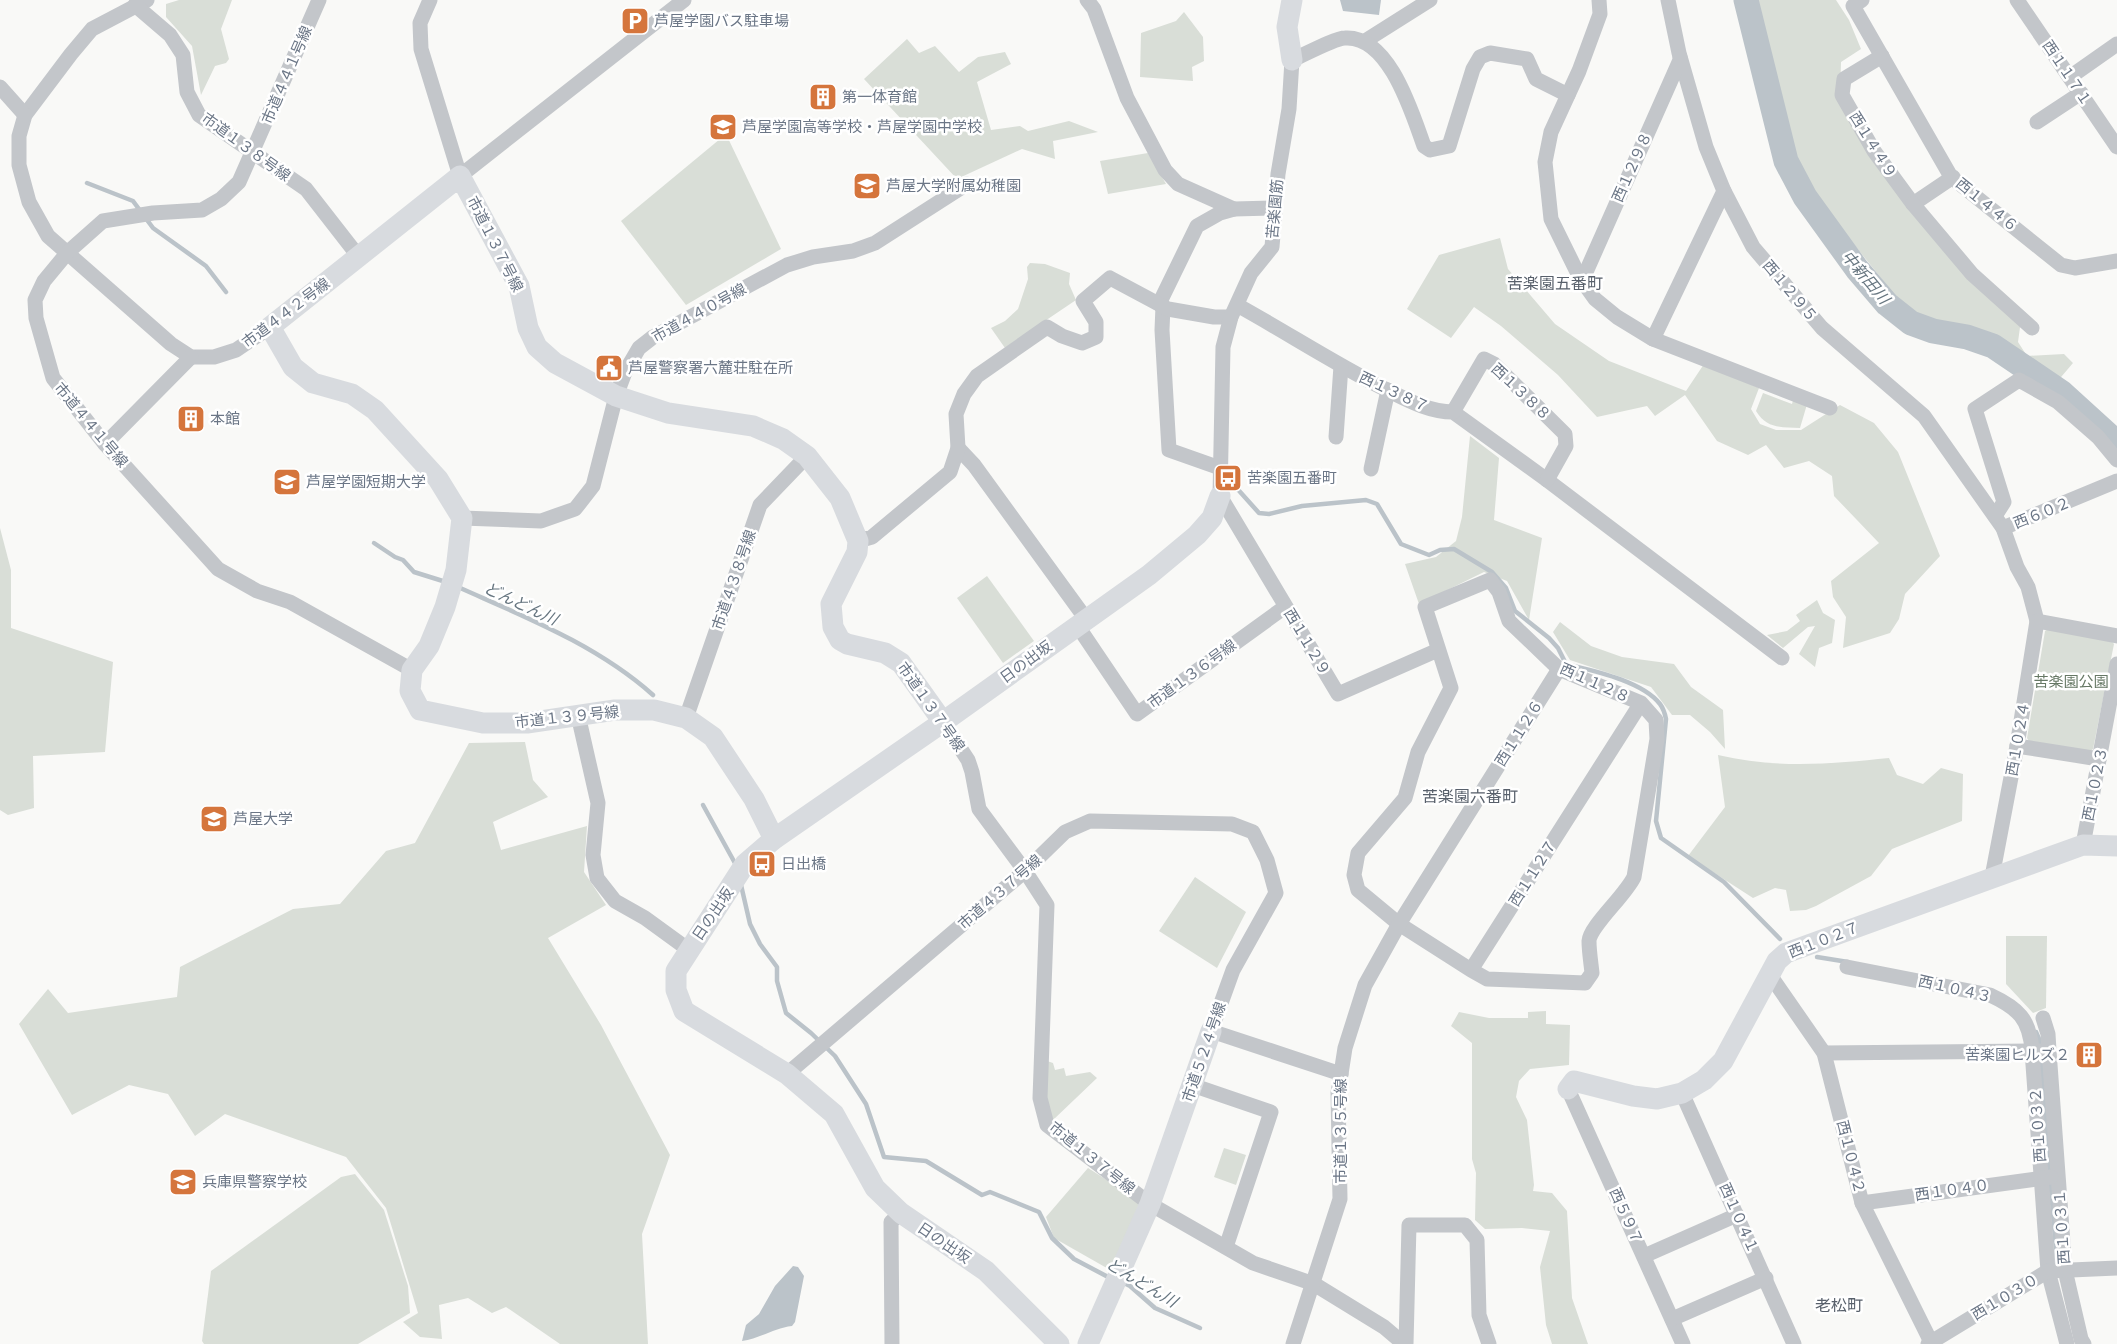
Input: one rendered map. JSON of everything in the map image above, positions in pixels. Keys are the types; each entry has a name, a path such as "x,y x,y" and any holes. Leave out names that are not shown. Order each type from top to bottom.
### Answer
{"street":[{"name":"市道４４１号線","path":"319,0 239,182 202,210 153,213 103,221 68,252 44,281 35,300 36,318 53,378 105,444 218,569 257,591 290,602 412,670"},
{"name":"市道１３７号線","path":"430,0 420,23 421,48 460,176 519,286 528,328 537,347 554,363 616,396 668,414 753,426 783,439 807,456 840,498 858,541 857,552 831,604 834,628 840,640 847,644 884,653 902,663 968,760 979,809 1025,871 1047,905 1040,1098 1047,1125 1150,1204 1253,1263 1314,1284 1384,1327 1405,1344"},
{"name":"市道４４２号線","path":"191,357 214,357 236,350 270,327 684,0"},
{"path":"1087,0 1094,9 1127,98 1165,170 1178,184 1234,209"},
{"name":"苦楽園筋","path":"1220,496 1223,347 1234,311 1251,274 1272,247 1278,174 1289,108 1292,60 1287,27 1292,0"},
{"path":"1365,41 1430,0"},
{"path":"1599,0 1600,14 1579,71 1551,132 1545,162 1552,219 1582,281 1595,299 1617,317 1653,339 1830,408"},
{"name":"西１２９５","path":"1668,0 1679,53 1706,147 1724,191 1753,247 1822,328 1924,416 1999,522"},
{"name":"西１１７１","path":"2017,0 2117,147"},
{"name":"市道１３８号線","path":"141,3 170,35 183,56 188,92 199,115 306,189 360,257"},
{"path":"105,444 191,357 171,344 48,236 29,202 18,165 18,136 26,115 92,29 141,3"},
{"name":"西１４４６","path":"1857,3 1882,56 1952,177 2061,265 2075,268 2117,262"},
{"path":"1292,60 1344,38 1365,41 1383,58 1404,91 1424,146 1430,150 1449,146 1473,69 1480,57 1490,53 1527,59 1536,79 1568,95"},
{"path":"2070,77 2117,44"},
{"name":"西１２９８","path":"1582,281 1680,60 1679,53"},
{"name":"西１４４９","path":"1882,56 1844,78 1842,95 1874,151 1913,204"},
{"path":"0,87 26,115"},
{"path":"2037,122 2081,93"},
{"path":"1952,177 1913,204 1972,274 2032,328"},
{"name":"市道４４０号線","path":"462,518 542,521 575,509 592,486 616,396 625,372 639,348 653,337 787,265 813,257 853,251 875,243 967,184"},
{"path":"1653,339 1724,191"},
{"path":"1220,468 1169,450 1161,305 1197,226 1220,212 1234,209 1275,208"},
{"path":"858,541 872,537 950,472 958,448 956,414 964,394 977,376 1047,327 1062,336 1082,342 1096,337 1096,322 1083,301 1110,278 1168,309 1214,317 1234,311"},
{"name":"西１３８７","path":"1234,311 1388,390 1438,412 1453,412 1782,658"},
{"path":"270,327 294,367 313,383 352,394 375,410 438,479 462,518 451,586 429,646 412,670"},
{"name":"西１３８８","path":"1453,412 1484,359 1494,364 1564,434 1566,446 1546,480"},
{"path":"1336,436 1341,366"},
{"path":"1999,522 2004,502 1975,409 2019,380 2058,402 2098,437 2117,460"},
{"path":"1371,469 1388,390"},
{"name":"市道１３６号線","path":"958,448 974,465 1081,622 1137,714 1285,606"},
{"name":"市道４３８号線","path":"686,718 760,505 807,456"},
{"name":"西６０２","path":"2037,621 2028,586 2017,567 1999,522 2117,481"},
{"name":"日の出坂","path":"1060,1344 986,1271 902,1213 875,1188 834,1114 787,1074 684,1011 676,990 676,971 740,873 774,839 943,722 1148,575 1198,535 1212,518 1220,496"},
{"name":"西１１２９","path":"1220,496 1338,694 1438,650"},
{"name":"西１１２８","path":"1399,924 1358,890 1354,875 1358,853 1405,798 1418,752 1451,688 1425,607 1490,580 1499,592 1509,621 1559,669 1641,703 1656,720 1656,739 1634,877 1628,889 1595,927 1589,940 1592,973 1585,983 1487,979 1471,970"},
{"path":"2037,621 2117,636"},
{"name":"西１０２４","path":"1992,877 2017,746 2037,621"},
{"name":"西１０２３","path":"2084,845 2099,759 2115,692 2117,664"},
{"name":"西１１２６","path":"1399,924 1559,669"},
{"name":"市道１３９号線","path":"412,670 410,691 420,710 482,723 527,723 615,710 654,710 686,718 713,737 754,799 774,839"},
{"name":"西１１２７","path":"1471,970 1641,703"},
{"path":"578,715 598,803 593,855 597,878 615,900 645,918 689,950"},
{"path":"2017,746 2099,759"},
{"name":"市道４３７号線","path":"787,1074 1025,871 1065,832 1090,821 1232,824 1253,832"},
{"name":"市道５２４号線","path":"1088,1344 1150,1204 1233,970 1276,893 1267,860 1253,832"},
{"name":"西１０２７","path":"1568,1089 1574,1081 1632,1096 1658,1099 1682,1093 1704,1080 1723,1061 1777,961 1786,953 2084,845 2117,846"},
{"path":"1399,924 1471,970"},
{"name":"市道１３５号線","path":"1293,1344 1340,1199 1341,1156 1338,1115 1341,1074 1346,1048 1365,985 1399,924"},
{"name":"西１０４３","path":"1847,967 1990,996 2008,1003 2022,1018 2031,1032 2032,1051"},
{"name":"西１０４２","path":"1770,975 1824,1053 1862,1203 1930,1343"},
{"name":"西１０３１","path":"2043,1018 2048,1034 2060,1176 2065,1270 2081,1339 2084,1344"},
{"path":"1211,1031 1341,1074"},
{"name":"西１０３２","path":"2032,1051 2048,1271 2067,1344"},
{"path":"1824,1053 2049,1051"},
{"path":"1192,1084 1271,1112 1226,1247"},
{"name":"西５９７","path":"1568,1089 1683,1344"},
{"name":"西１０４１","path":"1682,1093 1794,1344"},
{"name":"西１０４０","path":"1862,1203 2060,1176"},
{"path":"892,1344 890,1222 902,1213"},
{"path":"1644,1256 1737,1215"},
{"path":"1405,1344 1409,1225 1464,1225 1477,1240 1479,1315 1489,1344"},
{"name":"西１０３０","path":"1930,1343 2048,1271 2117,1268"},
{"path":"1672,1319 1766,1278"},
{"path":"1035,1321 1045,1344"}],"green space":[{"path":"179,0 232,0 221,29 229,59 226,63 215,66 201,95 192,46 166,17 166,4"},
{"path":"1737,0 1836,0 1849,20 1861,49 1841,62 1840,98 1872,152 2021,320 2018,342 2027,356 2064,354 2073,363 2056,383 2004,344 1969,328 1922,322 1910,314 1819,201 1792,150 1767,63"},
{"path":"1184,12 1203,37 1204,61 1192,67 1193,81 1140,77 1141,33 1176,21"},
{"path":"907,39 919,53 935,46 959,72 978,57 1005,52 1011,64 977,82 991,130 1020,126 1028,131 1069,121 1098,132 1053,141 1055,159 1022,149 957,179 864,79"},
{"path":"726,134 781,249 686,305 621,221"},
{"path":"1148,153 1166,184 1108,194 1100,161"},
{"path":"1500,238 1508,269 1555,324 1609,361 1686,391 1704,364 1759,388 1751,409 1760,424 1776,430 1801,430 1840,405 1874,423 1898,452 1940,556 1905,594 1899,619 1890,633 1843,648 1846,617 1833,597 1831,581 1879,543 1834,496 1832,476 1809,461 1784,468 1766,445 1748,455 1717,441 1685,395 1655,416 1647,406 1597,417 1558,375 1501,326 1474,307 1451,338 1407,309 1439,255"},
{"path":"1030,263 1045,264 1070,273 1069,284 1076,300 1005,348 991,328 1005,321 1018,309 1028,279 1027,267"},
{"path":"1763,393 1792,404 1794,397 1808,401 1800,428 1775,426 1760,417 1756,411"},
{"path":"1470,436 1499,458 1494,520 1542,538 1529,620 1507,581 1484,572 1419,604 1405,564 1436,557 1456,541 1462,517"},
{"path":"0,528 11,570 11,628 113,662 105,752 33,756 34,808 8,815 0,810"},
{"path":"987,576 1034,641 1003,663 957,598"},
{"path":"1817,600 1823,613 1835,620 1832,643 1819,648 1815,667 1799,654 1815,626 1808,627 1783,648 1767,635 1787,631 1800,621 1796,615"},
{"path":"1560,622 1591,646 1622,657 1674,664 1691,687 1723,710 1725,749 1710,732 1690,715 1672,715 1651,687 1570,660 1553,632"},
{"name":"苦楽園公園","path":"2050,628 2109,638 2114,644 2093,749 2088,753 2030,743 2027,738 2045,631"},
{"path":"525,742 533,780 548,797 493,822 501,850 587,826 584,872 606,905 548,938 601,1025 670,1155 642,1234 648,1344 560,1344 506,1307 492,1313 468,1298 439,1305 442,1339 420,1337 403,1322 418,1313 386,1208 346,1157 225,1114 195,1136 168,1094 129,1085 72,1115 19,1024 48,989 68,1013 177,997 180,967 293,909 340,904 386,851 415,843 469,743"},
{"path":"1718,755 1782,764 1846,762 1889,758 1897,775 1923,784 1941,768 1963,774 1962,821 1892,849 1871,876 1816,906 1806,910 1790,911 1786,890 1775,888 1753,898 1688,856 1725,807"},
{"path":"1195,877 1246,912 1217,968 1159,931"},
{"path":"2006,936 2047,936 2046,1008 2033,1013 2006,984"},
{"path":"1546,1011 1546,1024 1570,1025 1569,1065 1530,1069 1519,1081 1516,1097 1527,1120 1534,1185 1533,1191 1552,1193 1567,1211 1572,1298 1588,1344 1552,1344 1546,1325 1540,1267 1550,1231 1522,1228 1485,1229 1475,1220 1476,1173 1472,1159 1472,1043 1451,1026 1459,1012 1489,1018 1528,1018 1528,1012"},
{"path":"1047,1061 1053,1063 1055,1070 1064,1068 1066,1076 1090,1072 1097,1078 1053,1120 1047,1105"},
{"path":"1224,1148 1246,1155 1236,1185 1214,1177"},
{"path":"1088,1168 1137,1199 1139,1208 1112,1271 1054,1238 1046,1217"},
{"path":"355,1174 384,1210 408,1286 410,1313 358,1344 204,1344 202,1341 211,1271 341,1177"}],"shaded area":[{"path":"1340,0 1381,0 1379,15 1343,11"},
{"path":"793,1266 798,1267 804,1276 795,1322 792,1326 742,1341 746,1325 759,1314 775,1286"}],"waterway":[{"name":"中新田川","path":"1746,0 1786,161 1805,197 1857,269 1887,304 1911,323 1933,331 1967,337 1993,346 2061,392 2117,443"},
{"name":"どんどん川","path":"87,183 133,201 153,228 206,266 226,292"},
{"path":"1233,484 1259,513 1269,514 1302,506 1366,500 1377,504 1401,544 1429,555 1440,550 1454,549 1492,572 1506,588 1515,611 1549,638 1558,648 1566,664 1617,678 1642,689 1652,696 1661,706 1666,719 1656,821 1661,838 1724,882 1780,939"},
{"name":"どんどん川","path":"374,543 403,560 414,572 446,582"},
{"name":"どんどん川","path":"458,587 534,621 584,647 608,661 653,695"},
{"name":"どんどん川","path":"703,805 736,865"},
{"name":"どんどん川","path":"741,885 750,924 760,944 777,967 777,981 786,1013 835,1056 866,1104 884,1157 926,1161 982,1195 990,1192 1039,1212 1052,1238 1074,1259 1110,1278"},
{"path":"1817,957 1848,962"},
{"path":"2036,1032 2039,1039 2057,1263"},
{"name":"どんどん川","path":"1122,1282 1130,1286 1155,1308 1200,1328"}],"place":[{"name":"芦屋学園バス駐車場","path":"635,21"},
{"name":"第一体育館","path":"823,97"},
{"name":"芦屋学園高等学校・芦屋学園中学校","path":"723,127"},
{"name":"芦屋大学附属幼稚園","path":"867,186"},
{"name":"芦屋警察署六麓荘駐在所","path":"609,368"},
{"name":"本館","path":"191,419"},
{"name":"苦楽園五番町","path":"1228,478"},
{"name":"芦屋学園短期大学","path":"287,482"},
{"name":"芦屋大学","path":"214,819"},
{"name":"日出橋","path":"762,864"},
{"name":"苦楽園ヒルズ２","path":"2089,1055"},
{"name":"兵庫県警察学校","path":"183,1182"}],"district":[{"name":"苦楽園五番町","path":"1555,283"},
{"name":"苦楽園六番町","path":"1470,796"},
{"name":"老松町","path":"1839,1305"}]}
